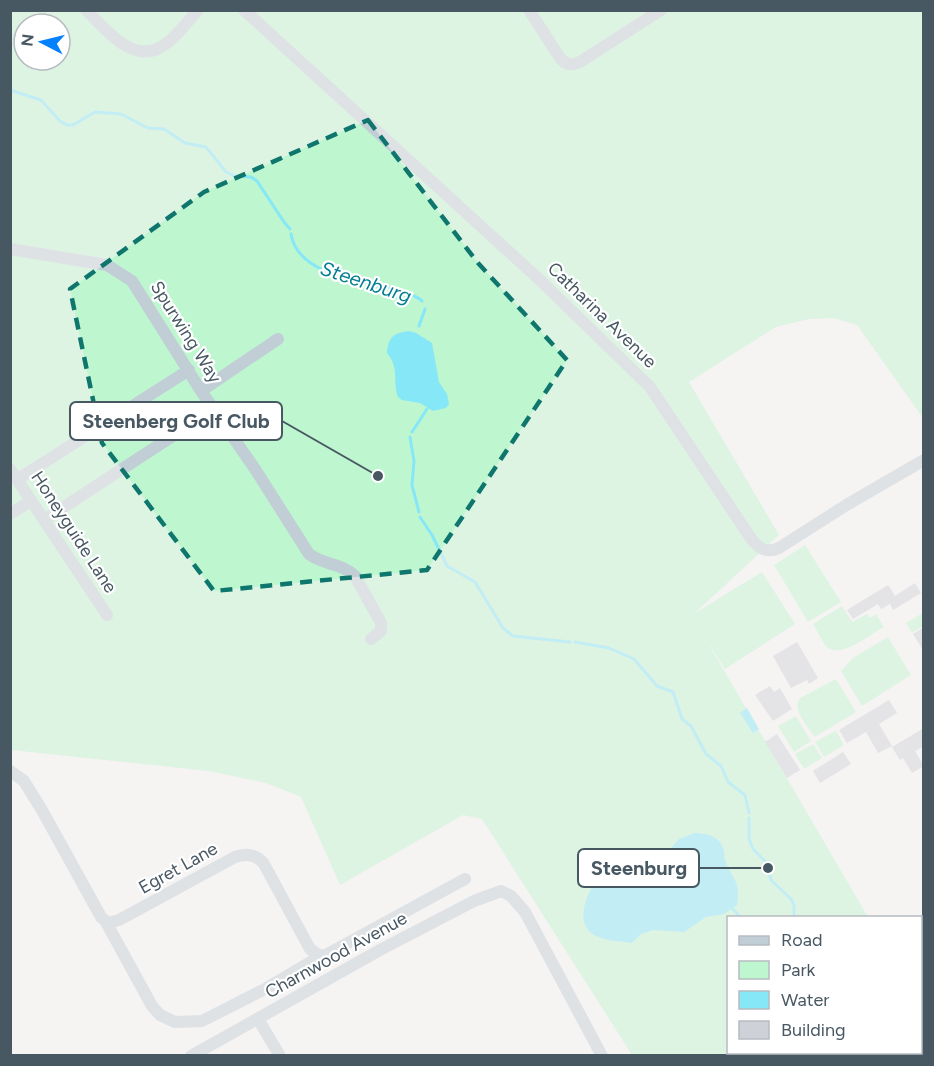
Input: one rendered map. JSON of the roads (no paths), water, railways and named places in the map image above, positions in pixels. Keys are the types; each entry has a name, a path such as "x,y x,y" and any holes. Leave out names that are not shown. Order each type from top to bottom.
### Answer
{"street":[{"path":"86,10 125,46 141,51 159,48 168,42 198,10"},
{"name":"Catharina Avenue","path":"244,10 542,282 650,387 759,547 770,551 779,548 848,504 924,460"},
{"path":"529,10 560,58 564,63 571,65 580,62 661,10"},
{"name":"Spurwing Way","path":"10,249 107,265 132,281 201,391 255,469 309,554 319,561 349,570 355,576 381,624 381,631 371,639"},
{"path":"201,391 278,339"},
{"path":"14,474 189,370"},
{"path":"44,520 214,409"},
{"name":"Honeyguide Lane","path":"14,474 107,615"},
{"path":"10,514 31,501"},
{"path":"10,771 24,781 43,812 152,1006 160,1015 175,1022 202,1021 465,879"},
{"name":"Egret Lane","path":"106,922 115,922 235,857 249,855 258,858 264,864 310,950 321,956"},
{"name":"Charnwood Avenue","path":"191,1056 380,950 474,901 501,891 511,896 525,912 602,1056"},
{"path":"258,1019 280,1056"}],"water":[{"path":"409,331 432,343 439,382 447,394 449,404 446,408 433,411 420,403 402,400 398,397 395,369 387,353 393,337"},
{"path":"747,708 759,729 753,733 740,713"},
{"path":"694,833 712,836 720,842 725,860 737,885 737,905 724,914 706,917 684,932 653,930 641,934 632,943 602,939 587,928 584,920 586,901 605,867 638,861 671,848 679,839"}],"waterway":[{"name":"Steenburg","path":"10,90 41,100 60,121 67,125 73,125 95,112 121,114 148,128 164,129 185,143 206,147 226,172 235,176 251,177 257,181 290,229"},
{"name":"Steenburg","path":"291,234 296,248 306,260 320,269 353,280 401,290 422,301"},
{"name":"Steenburg","path":"419,326 425,309"},
{"name":"Steenburg","path":"412,432 427,409"},
{"name":"Steenburg","path":"410,437 414,461 412,485 419,512"},
{"name":"Steenburg","path":"420,517 432,535 447,566 475,582 503,628 513,636 570,642"},
{"name":"Steenburg","path":"575,642 609,648 634,659 657,686 673,692 682,719 691,726 706,754 721,766 728,782 745,795 749,813"},
{"name":"Steenburg","path":"749,818 749,839 753,849 766,862 771,880 791,899 794,905 794,916"},
{"path":"732,908 739,916"}],"place":[{"name":"Steenberg Golf Club","path":"378,476"},
{"name":"Steenburg","path":"768,868"}]}
